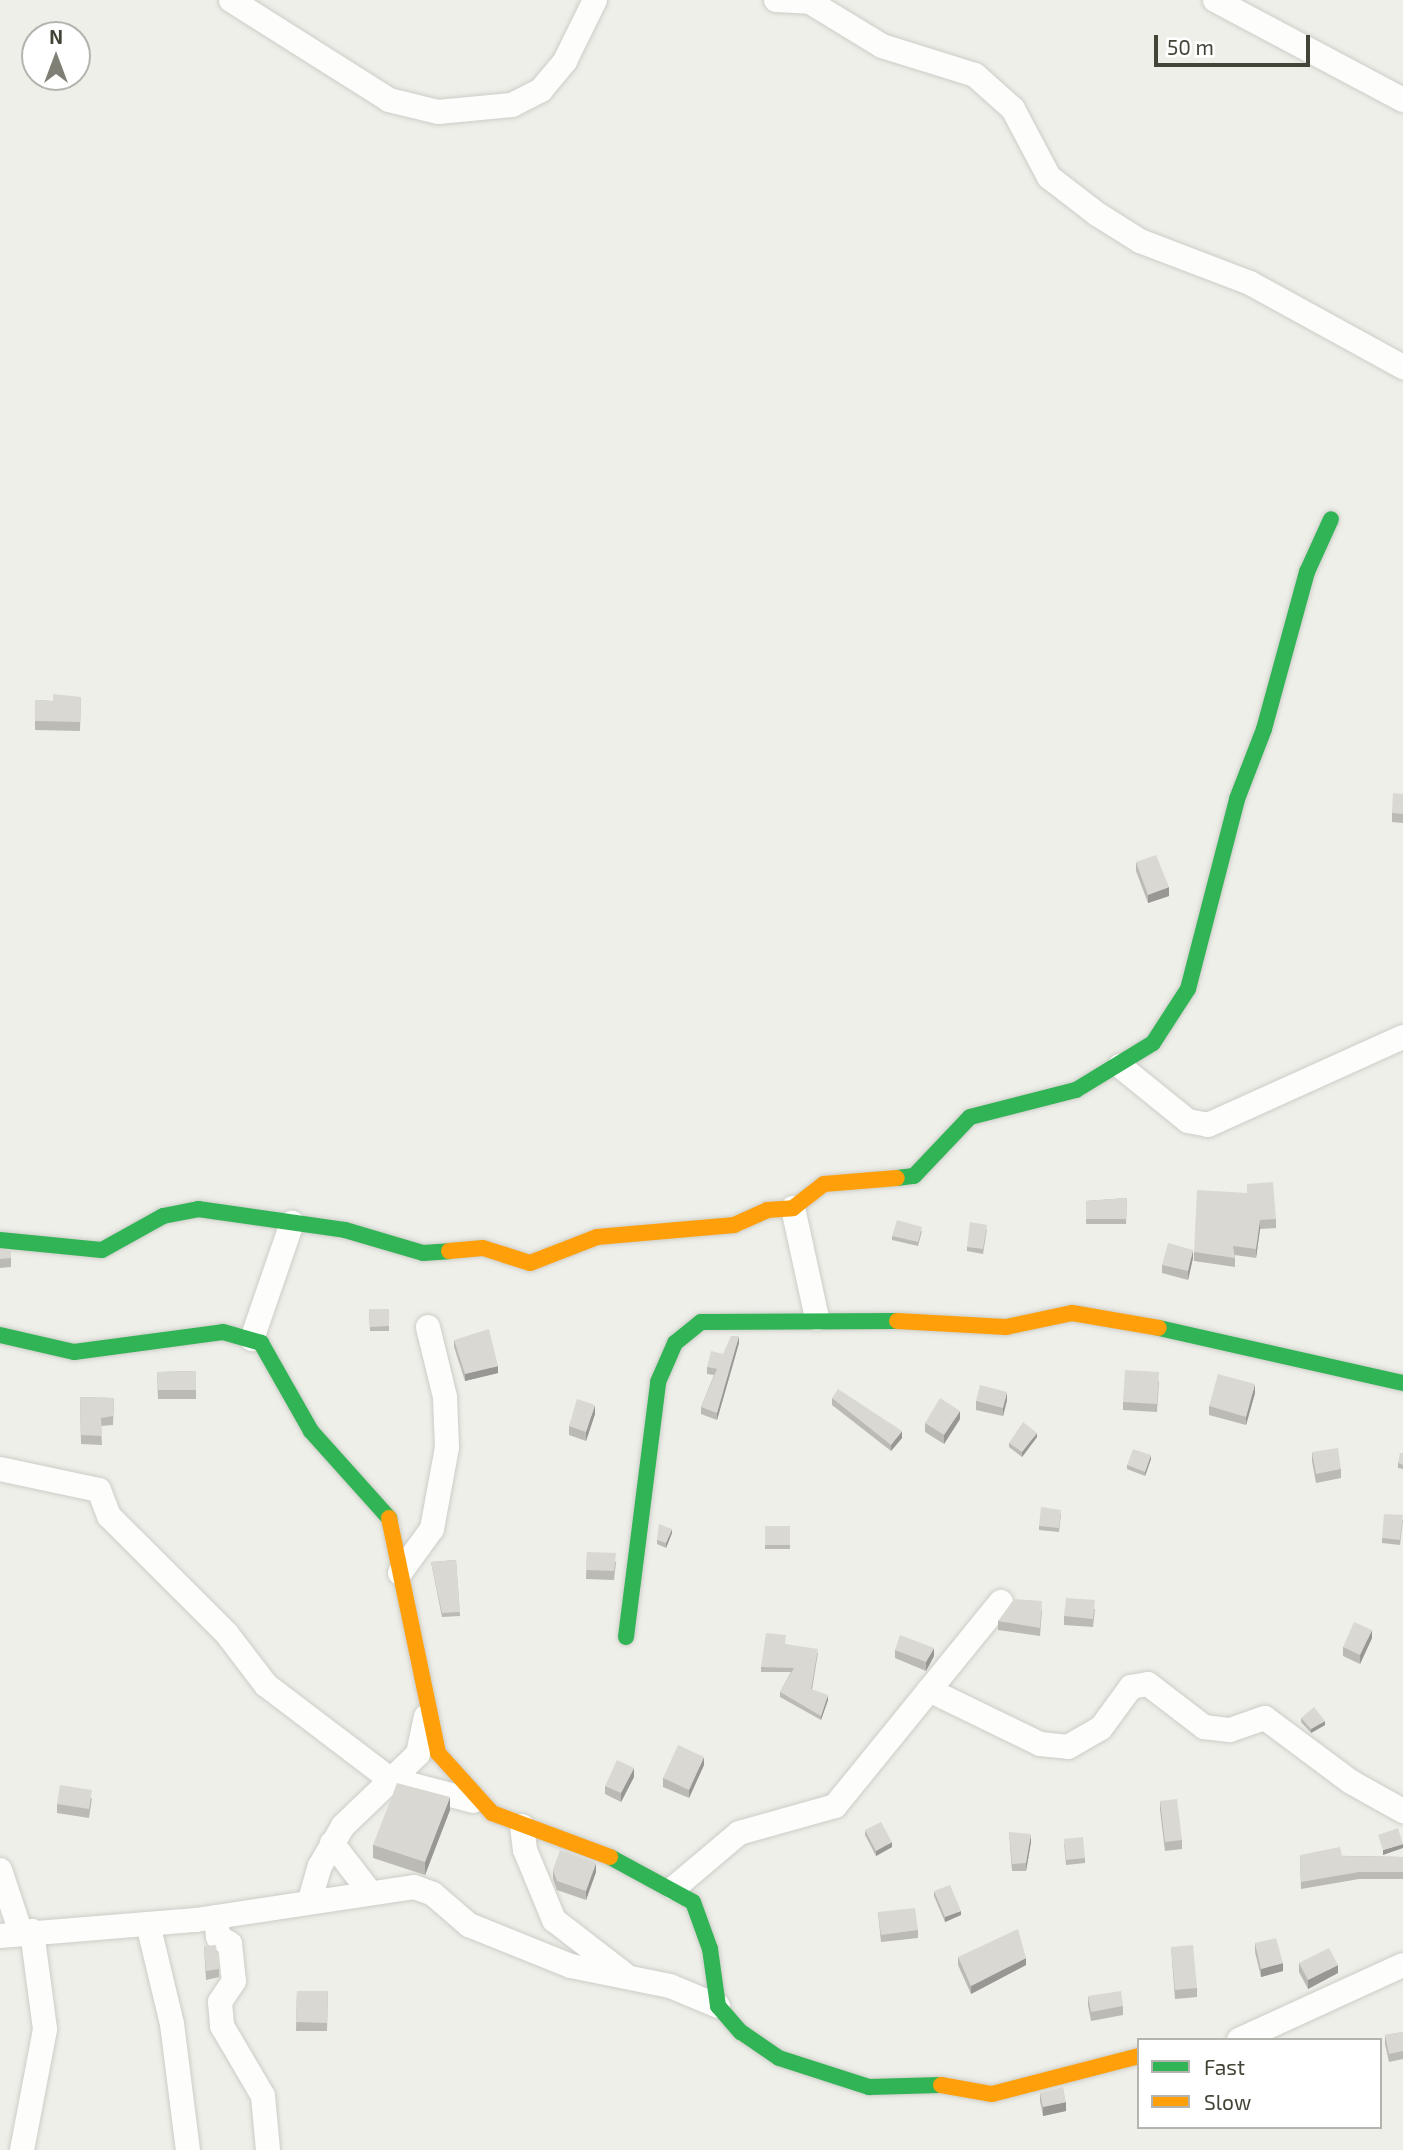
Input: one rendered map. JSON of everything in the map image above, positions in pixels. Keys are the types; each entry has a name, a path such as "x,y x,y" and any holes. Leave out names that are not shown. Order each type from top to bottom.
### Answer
{"street":[{"path":"231,0 389,100 469,112 512,105 541,90 565,61 595,0"},
{"path":"776,0 810,2 882,46 975,75 1013,109 1049,177 1097,214 1140,241 1250,283 1403,367"},
{"path":"1215,0 1403,100"},
{"path":"0,1240 102,1250 187,1209 292,1223 423,1253 483,1248 522,1264 597,1237 734,1225 767,1210 793,1208 824,1184 914,1175 970,1117 993,1107 1054,1099 1120,1066 1161,1034 1188,989 1237,799 1264,729 1307,572 1331,519"},
{"path":"1120,1066 1188,1121 1208,1125 1403,1037"},
{"path":"793,1208 817,1318"},
{"path":"252,1339 292,1223"},
{"path":"626,1637 654,1406 676,1343 701,1322 766,1325 817,1318 1006,1328 1072,1313 1228,1339 1403,1383"},
{"path":"400,1573 432,1529 447,1447 445,1397 428,1327"},
{"path":"0,1335 74,1352 223,1332 252,1339 269,1354 319,1440 383,1506 438,1753 473,1801"},
{"path":"0,1469 99,1490 109,1516 227,1634 256,1676 390,1779 473,1801 522,1826 627,1863 674,1888 701,1919 718,2006"},
{"path":"674,1888 739,1833 835,1806 1001,1602"},
{"path":"929,1690 1040,1744 1068,1747 1101,1728 1131,1686 1149,1684 1204,1727 1230,1730 1265,1718 1351,1782 1403,1811"},
{"path":"310,1900 332,1843 390,1779 418,1754 427,1713"},
{"path":"522,1826 525,1850 554,1920 636,1982"},
{"path":"332,1843 369,1891"},
{"path":"0,1870 45,2029 22,2150"},
{"path":"18,1934 216,1917 369,1891 414,1887 433,1894 469,1925 572,1966 636,1982 688,1991 718,2006 741,2032 779,2058 869,2087 925,2082 992,2094 1137,2057"},
{"path":"216,1917 218,1937 230,1944 234,1981 220,2002 222,2026 263,2096 268,2150"},
{"path":"148,1924 172,2024 188,2150"},
{"path":"1244,2038 1403,1965"}],"building":[{"path":"53,694 81,697 80,722 35,721 35,700 53,701"},
{"path":"1393,793 1403,794 1403,814 1392,813"},
{"path":"1156,855 1169,887 1148,895 1136,862"},
{"path":"1273,1182 1276,1219 1260,1220 1256,1249 1233,1246 1235,1258 1194,1252 1197,1190 1247,1193 1247,1184"},
{"path":"1127,1198 1126,1219 1086,1219 1086,1201"},
{"path":"897,1220 922,1227 918,1242 892,1236"},
{"path":"970,1222 987,1225 983,1249 967,1247"},
{"path":"1168,1243 1193,1250 1188,1271 1162,1265"},
{"path":"0,1249 11,1252 11,1258 0,1259"},
{"path":"369,1309 389,1309 389,1326 370,1327"},
{"path":"489,1329 498,1366 465,1374 454,1340"},
{"path":"731,1336 739,1336 717,1413 701,1407 717,1369 707,1367 711,1351 723,1354"},
{"path":"1125,1370 1159,1372 1157,1404 1123,1402"},
{"path":"196,1371 196,1390 158,1390 157,1372"},
{"path":"1218,1374 1255,1384 1246,1417 1209,1406"},
{"path":"980,1385 1007,1392 1003,1408 976,1401"},
{"path":"838,1389 902,1431 891,1445 832,1398"},
{"path":"80,1397 114,1398 113,1416 101,1418 102,1436 81,1435"},
{"path":"940,1398 960,1411 944,1435 925,1423"},
{"path":"577,1399 595,1405 586,1432 569,1426"},
{"path":"1023,1422 1037,1433 1022,1452 1009,1443"},
{"path":"1338,1448 1341,1469 1316,1474 1312,1452"},
{"path":"1133,1449 1151,1455 1145,1472 1127,1465"},
{"path":"1400,1453 1403,1453 1403,1465 1398,1463"},
{"path":"1041,1507 1061,1510 1059,1528 1039,1526"},
{"path":"1384,1514 1403,1515 1400,1540 1382,1538"},
{"path":"659,1524 672,1529 666,1543 657,1540"},
{"path":"765,1526 790,1526 790,1545 765,1545"},
{"path":"587,1552 616,1553 614,1571 586,1570"},
{"path":"456,1560 460,1612 442,1613 431,1562"},
{"path":"1066,1598 1095,1600 1093,1619 1064,1616"},
{"path":"1014,1599 1042,1601 1040,1628 998,1621"},
{"path":"1354,1622 1372,1630 1360,1655 1343,1647"},
{"path":"766,1633 786,1635 785,1644 818,1649 811,1689 828,1695 821,1716 780,1692 794,1668 761,1667"},
{"path":"900,1635 934,1648 926,1662 895,1650"},
{"path":"1314,1707 1325,1721 1311,1729 1301,1718"},
{"path":"678,1745 704,1757 689,1790 663,1778"},
{"path":"617,1760 634,1768 621,1793 605,1786"},
{"path":"397,1783 450,1797 425,1862 373,1845"},
{"path":"60,1785 92,1790 89,1809 57,1804"},
{"path":"1177,1799 1182,1840 1165,1842 1160,1801"},
{"path":"881,1822 892,1842 876,1851 865,1830"},
{"path":"1398,1828 1403,1844 1383,1850 1378,1835"},
{"path":"1009,1832 1031,1834 1026,1863 1012,1864"},
{"path":"1083,1837 1085,1858 1066,1860 1064,1839"},
{"path":"1340,1847 1342,1856 1403,1857 1403,1872 1359,1872 1301,1882 1300,1855"},
{"path":"560,1850 596,1863 586,1891 557,1881 553,1870"},
{"path":"950,1885 961,1911 945,1917 934,1891"},
{"path":"915,1908 918,1930 881,1935 878,1912"},
{"path":"1018,1929 1026,1958 971,1986 958,1957"},
{"path":"1276,1938 1283,1963 1261,1969 1255,1943"},
{"path":"216,1945 219,1969 206,1971 204,1946"},
{"path":"1193,1945 1197,1988 1175,1990 1171,1947"},
{"path":"1329,1948 1338,1965 1308,1980 1299,1963"},
{"path":"297,1991 328,1991 327,2023 296,2022"},
{"path":"1121,1991 1123,2006 1091,2012 1088,1996"},
{"path":"1403,2032 1403,2051 1389,2054 1385,2035"},
{"path":"1063,2087 1066,2102 1043,2107 1040,2093"}],"traffic: fast":[{"path":"897,1178 914,1176 970,1117 1076,1090 1153,1043 1188,989 1237,799 1264,729 1307,572 1331,519"},
{"path":"0,1240 102,1250 163,1216 198,1209 345,1230 423,1253 449,1251"},
{"path":"626,1637 658,1382 675,1343 701,1322 897,1321"},
{"path":"1159,1328 1403,1383"},
{"path":"0,1335 74,1352 223,1332 261,1343 311,1431 389,1518"},
{"path":"610,1857 693,1902 710,1949 718,2006 741,2032 779,2058 869,2087 941,2085"}],"traffic: slow":[{"path":"449,1251 483,1248 530,1263 597,1237 734,1225 767,1210 793,1208 824,1184 897,1178"},
{"path":"897,1321 1006,1327 1072,1313 1159,1328"},
{"path":"389,1518 438,1753 492,1813 610,1857"},
{"path":"941,2085 992,2094 1137,2057"}]}
